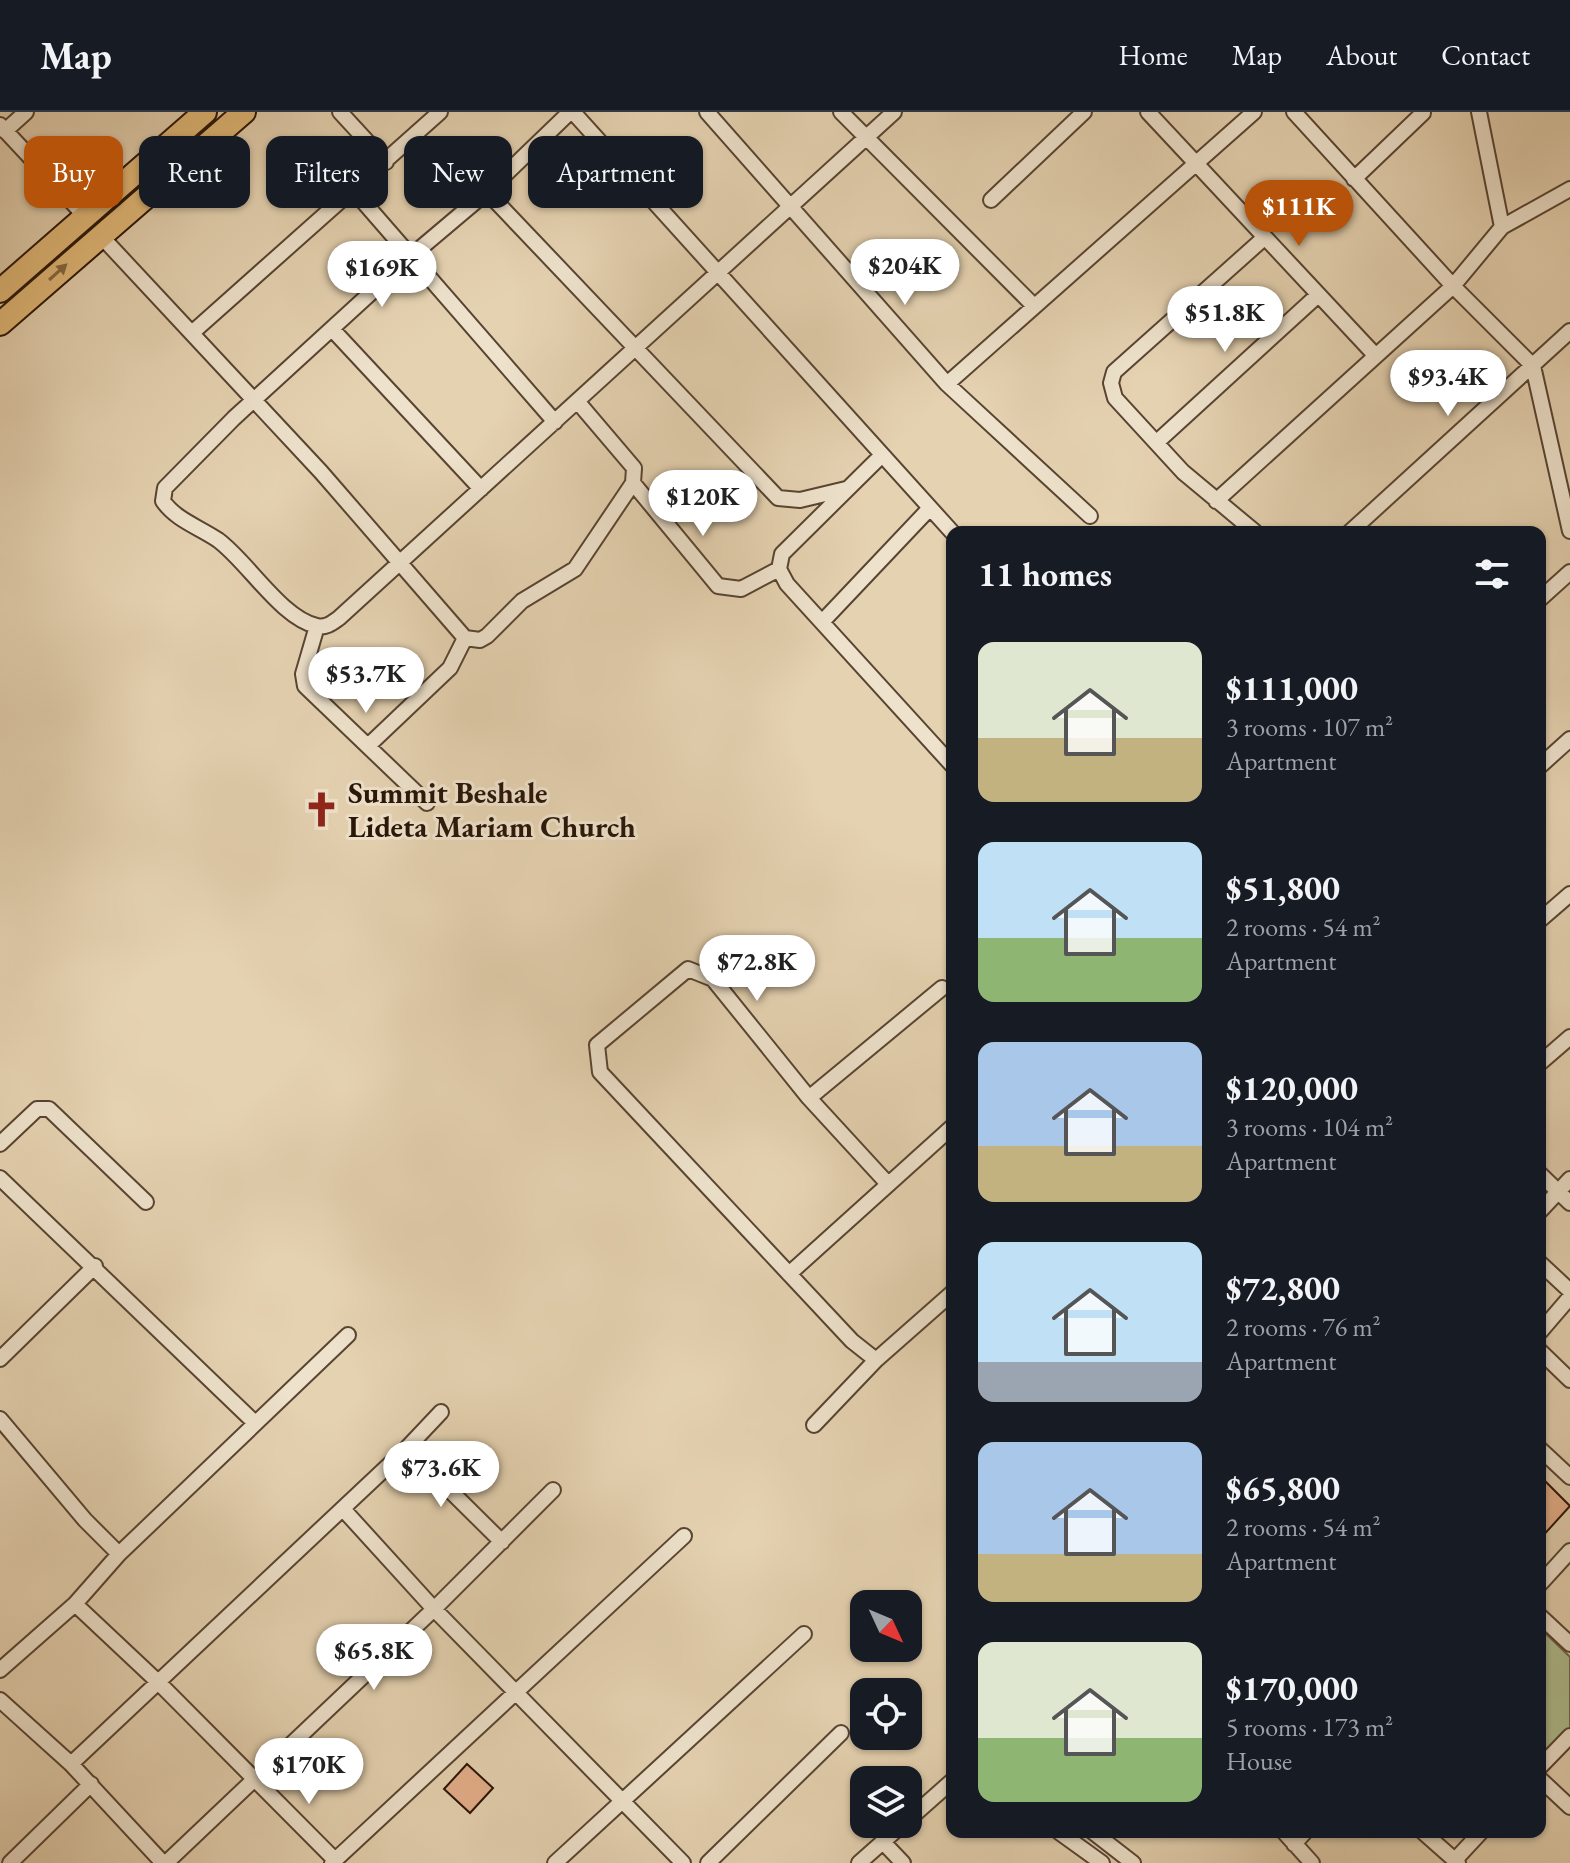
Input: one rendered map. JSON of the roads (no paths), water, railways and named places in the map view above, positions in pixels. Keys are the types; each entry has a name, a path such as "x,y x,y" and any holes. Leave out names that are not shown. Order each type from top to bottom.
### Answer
{"main road":[{"path":"0,291 205,112"},
{"path":"0,324 244,112"}],"street":[{"path":"26,112 3,128 84,215"},
{"path":"340,112 362,136"},
{"path":"388,160 440,112"},
{"path":"512,168 571,112 718,271 880,457 946,526"},
{"path":"707,112 947,384 1090,516"},
{"path":"841,112 1034,306"},
{"path":"468,208 254,400 179,470 165,488 163,501 169,510 221,542 298,617 317,626 328,626 400,566 894,112"},
{"path":"991,200 1084,112"},
{"path":"1148,112 1375,355"},
{"path":"947,384 1254,112"},
{"path":"1294,112 1453,286 1533,366 1570,531"},
{"path":"1479,112 1502,227"},
{"path":"1354,179 1423,113"},
{"path":"1216,501 1453,286 1502,227 1570,189"},
{"path":"193,332 335,208"},
{"path":"368,208 555,422"},
{"path":"502,208 778,498 800,500 846,489"},
{"path":"100,235 321,472 465,638 480,640 487,636 522,601 575,569 633,483 634,468 577,401"},
{"path":"1247,526 1183,472 1115,398 1111,383 1114,372 1264,238"},
{"path":"1157,442 1318,295"},
{"path":"332,329 481,489"},
{"path":"1357,526 1570,331"},
{"path":"880,457 782,554 779,569 787,584 946,758"},
{"path":"633,483 718,586 741,589 779,569"},
{"path":"823,621 930,508"},
{"path":"1546,594 1570,572"},
{"path":"317,626 303,674 305,686 370,744 427,803"},
{"path":"370,744 450,668 465,638"},
{"path":"1546,761 1570,739"},
{"path":"1546,915 1570,894"},
{"path":"876,1360 852,1341 600,1072 597,1045 688,969 698,971 713,979 809,1098 888,1184"},
{"path":"809,1098 942,988"},
{"path":"1546,1058 1570,1037"},
{"path":"0,1144 37,1109 49,1109 146,1202"},
{"path":"789,1274 946,1132"},
{"path":"0,1178 254,1422"},
{"path":"1546,1204 1570,1179"},
{"path":"1546,1180 1570,1203"},
{"path":"0,1359 95,1266"},
{"path":"1546,1269 1570,1291"},
{"path":"1546,1325 1570,1297"},
{"path":"814,1425 876,1360 946,1298"},
{"path":"0,1670 75,1604 119,1554 348,1335"},
{"path":"1546,1357 1570,1380"},
{"path":"71,1764 343,1509 441,1412"},
{"path":"0,1419 85,1520 119,1554"},
{"path":"407,1448 502,1542"},
{"path":"1546,1455 1570,1477"},
{"path":"0,1700 71,1764 164,1863 434,1609 553,1490"},
{"path":"343,1509 434,1609 683,1863"},
{"path":"75,1604 255,1778 334,1862 684,1536"},
{"path":"1546,1577 1570,1551"},
{"path":"1546,1622 1570,1644"},
{"path":"555,1863 804,1634"},
{"path":"708,1863 841,1733"},
{"path":"1546,1761 1570,1736"},
{"path":"10,1863 91,1784"},
{"path":"1546,1785 1570,1807"},
{"path":"922,1808 946,1786"},
{"path":"859,1863 887,1838"},
{"path":"1067,1838 1102,1863"},
{"path":"1101,1838 1133,1863"},
{"path":"1289,1838 1312,1863"},
{"path":"1430,1838 1457,1861 1476,1838"},
{"path":"883,1842 903,1863"}],"place":[{"name":"Summit Beshale Lideta Mariam Church","path":"322,809"}]}
